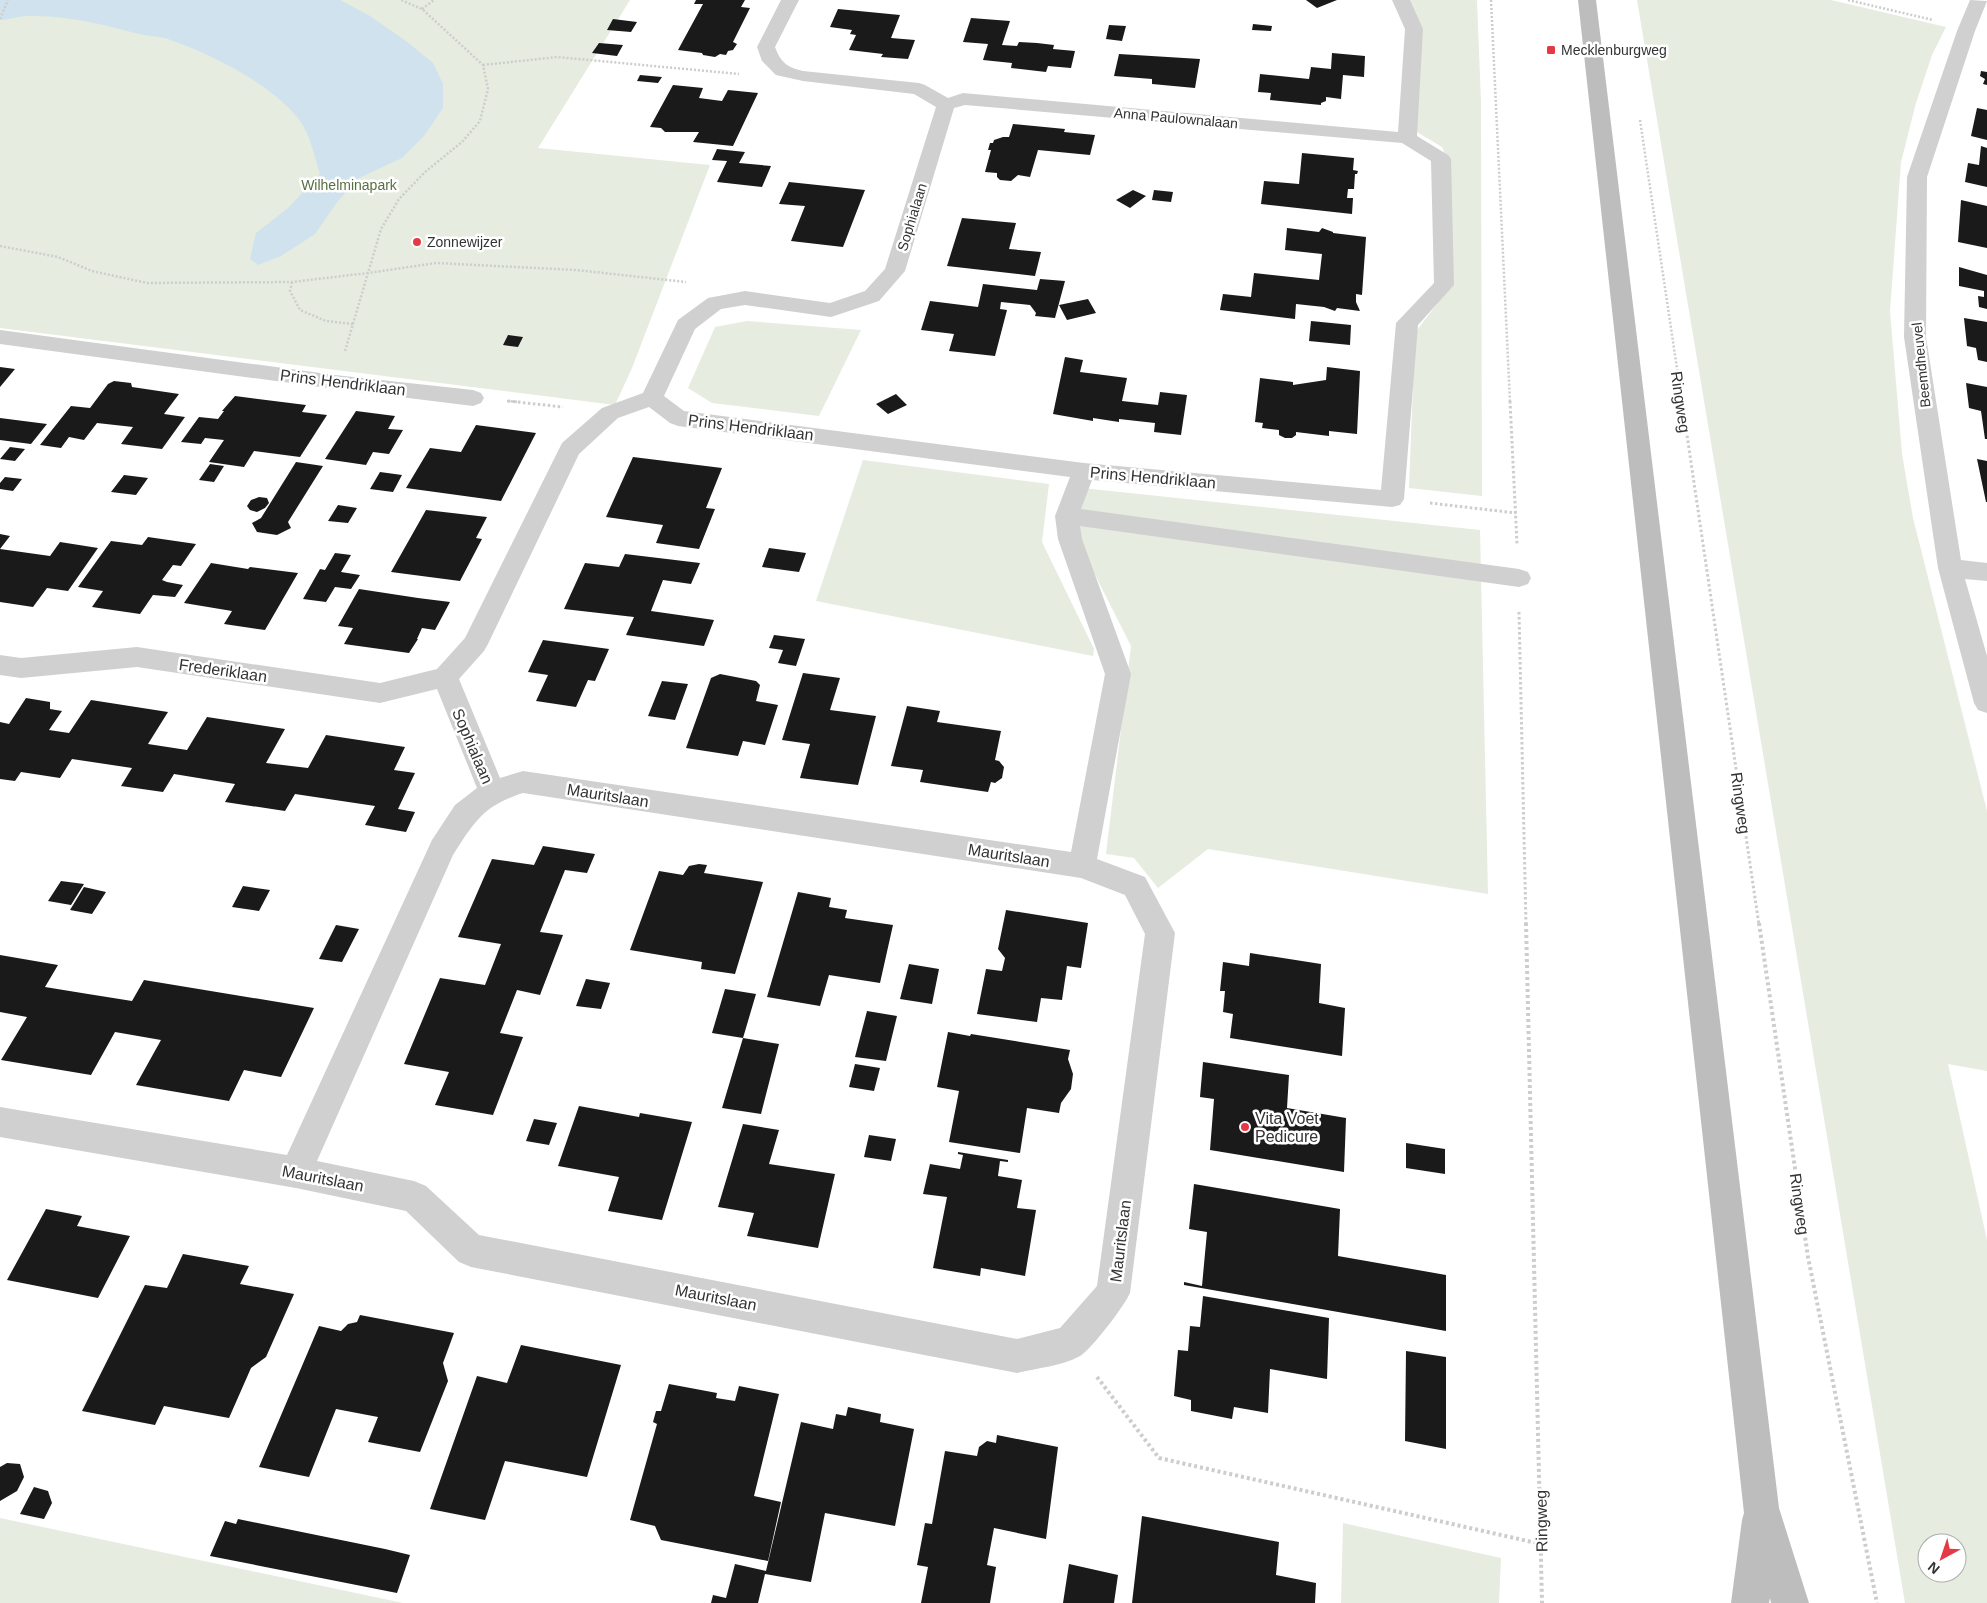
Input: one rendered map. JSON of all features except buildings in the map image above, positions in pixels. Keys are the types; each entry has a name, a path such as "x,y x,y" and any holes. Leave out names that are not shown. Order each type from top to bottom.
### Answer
{"main road":[{"path":"1587,0 1761,1508 1790,1603"},
{"path":"1750,1603 1761,1508"}],"street":[{"path":"790,0 766,47 772,62 782,70 803,76 919,89 946,105"},
{"path":"1392,499 1407,322 1444,285 1441,159 1407,138 1414,29 1401,0"},
{"name":"Beemdheuvel","path":"1979,0 1977,30 1917,177 1916,337 1950,568 1987,703"},
{"name":"Anna Paulownalaan","path":"946,105 963,99 1407,138"},
{"name":"Sophialaan","path":"652,398 686,325 714,303 745,298 831,310 872,296 896,271 946,105"},
{"name":"Prins Hendriklaan","path":"0,337 335,382 473,398"},
{"path":"444,678 475,644 570,449 610,413 652,398"},
{"name":"Prins Hendriklaan","path":"652,398 678,418 1084,471 1392,499"},
{"path":"1082,866 1118,674 1070,539 1067,516 1084,471"},
{"path":"1067,516 1519,578"},
{"path":"1950,568 1987,572"},
{"name":"Frederiklaan","path":"0,665 21,668 137,657 380,693 444,678"},
{"name":"Sophialaan","path":"296,1172 442,848 465,813 492,792 444,678"},
{"name":"Mauritslaan","path":"0,1122 296,1172 414,1197 471,1250 1017,1356 1070,1343 1113,1292 1160,932 1135,886 1082,866 523,782 492,792"}],"path":[{"path":"0,19 8,0"},
{"path":"335,382 381,229 399,199 426,172 462,142 480,121 488,89 483,64 422,9 401,0"},
{"path":"422,9 434,0"},
{"name":"Ringweg","path":"1491,0 1519,578 1542,1603"},
{"path":"1848,0 1977,30"},
{"path":"483,64 557,57 740,74 772,62"},
{"name":"Ringweg","path":"1640,118 1808,1257 1877,1603"},
{"path":"0,246 58,258 92,271 148,283 292,282 436,263 576,270 686,281 677,305 686,325"},
{"path":"292,282 290,291 300,310 326,321 353,324"},
{"path":"473,398 610,413"},
{"path":"1392,499 1516,512"},
{"path":"1070,1343 1159,1458 1541,1544"}],"green space":[{"name":"Wilhelminapark","path":"0,0 630,0 538,148 710,165 632,368 615,405 0,328"},
{"path":"1407,0 1477,0 1481,103 1482,496 1409,488 1415,333 1451,285 1449,163 1442,147 1417,132"},
{"path":"1637,0 1831,0 1946,27 1932,55 1916,103 1901,162 1890,311 1902,454 1913,518 1987,811 1987,1071 1948,1064 1987,1240 1987,1603 1905,1603"},
{"path":"747,321 861,330 819,416 712,403 688,388 715,327"},
{"path":"863,460 1049,484 1042,542 1094,649 1093,656 816,601"},
{"path":"1082,488 1480,530 1488,894 1208,849 1158,888 1134,858 1106,854 1131,646 1077,539"},
{"path":"0,1518 403,1603 0,1603"},
{"path":"1343,1523 1501,1558 1499,1603 1341,1603"}],"water":[{"path":"0,0 340,0 370,16 433,63 443,84 443,108 424,136 402,158 359,178 338,201 315,234 281,256 258,265 250,259 256,233 288,208 320,174 306,130 298,118 271,92 255,81 220,61 168,39 67,18 26,16 0,20"}],"place":[{"name":"Mecklenburgweg","path":"1551,50"},
{"name":"Zonnewijzer","path":"417,242"},
{"name":"Vita Voet Pedicure","path":"1245,1127"}]}
